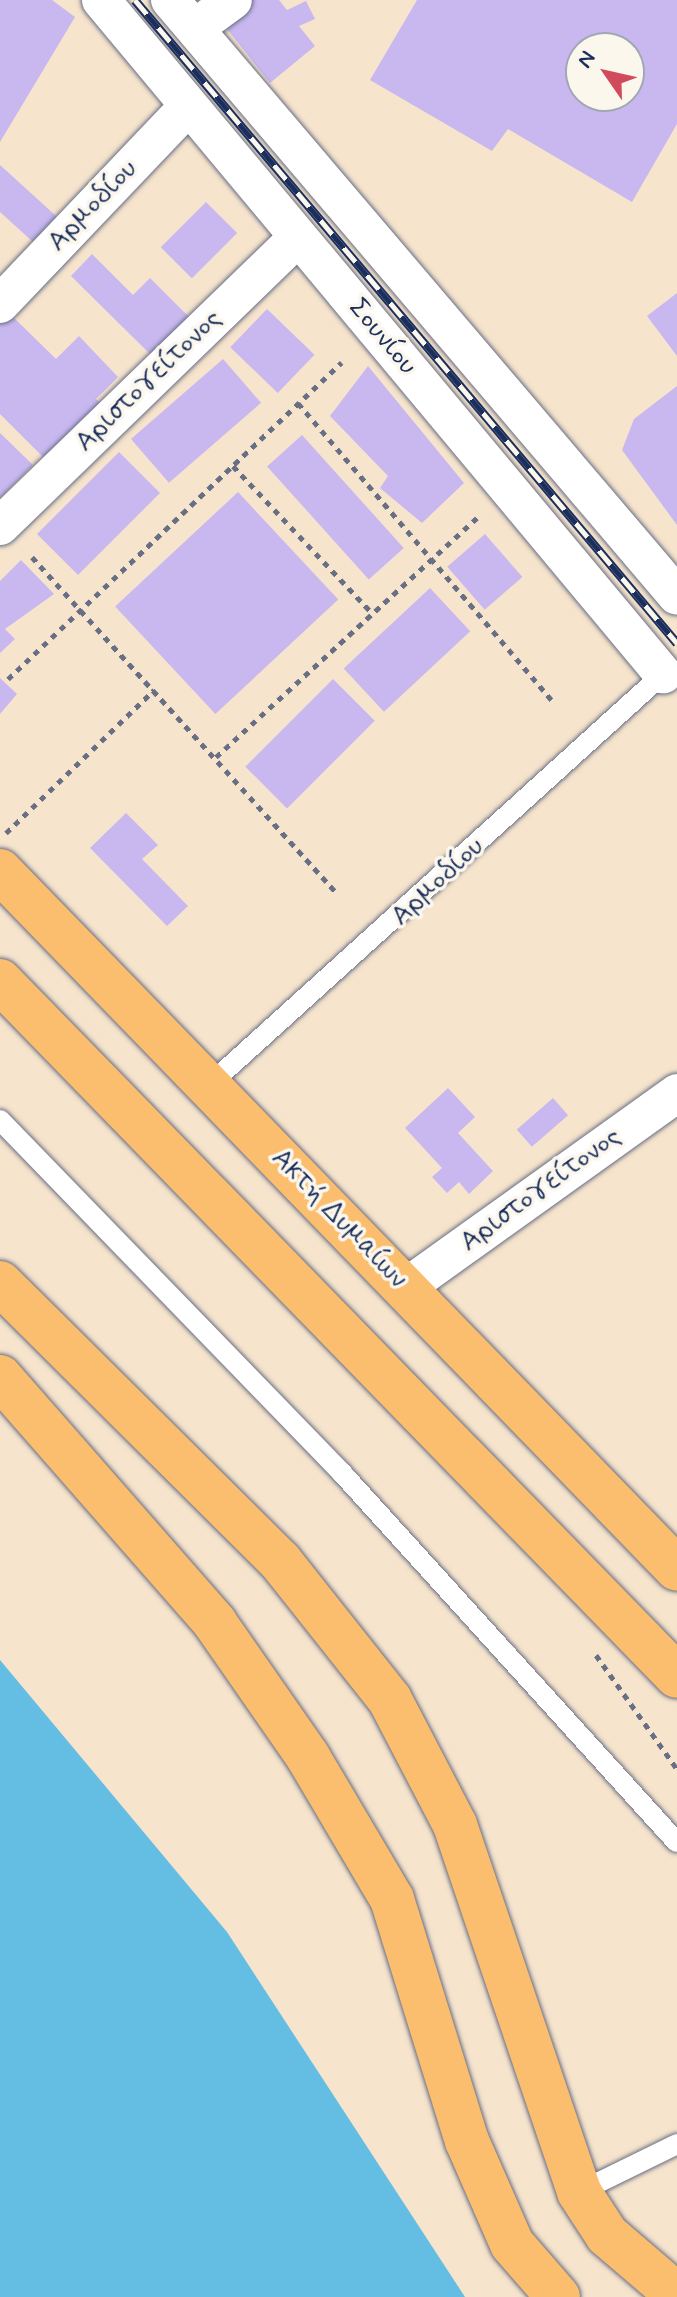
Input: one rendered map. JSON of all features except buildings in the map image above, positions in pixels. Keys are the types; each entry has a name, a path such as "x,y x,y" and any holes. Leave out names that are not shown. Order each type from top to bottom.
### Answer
{"main road":[{"name":"Ακτή Δυμαίων","path":"0,871 677,1569"},
{"path":"0,981 677,1676"},
{"path":"0,1283 280,1561 390,1700 455,1825 579,2192 607,2235 677,2295"},
{"path":"0,1377 215,1623 308,1757 392,1899 467,2141 512,2244 558,2297"},
{"path":"607,2235 677,2263"}],"street":[{"name":"Σουνίου","path":"101,0 186,109 298,237 663,674"},
{"name":"Σουνίου","path":"170,0 677,596"},
{"path":"195,28 233,0"},
{"name":"Αρμοδίου","path":"0,304 186,109"},
{"name":"Αριστογείτονος","path":"0,526 298,237"},
{"name":"Αριστογείτονος","path":"405,1288 677,1093"}],"lane":[{"name":"Αρμοδίου","path":"209,1085 663,674"},
{"path":"0,1120 342,1473 677,1842"},
{"path":"579,2192 677,2144"}],"path":[{"path":"8,679 342,362"},
{"path":"298,403 552,700"},
{"path":"233,466 371,612"},
{"path":"216,757 429,558 478,517"},
{"path":"32,557 337,893"},
{"path":"0,839 154,690"}],"water":[{"path":"0,1660 227,1932 465,2297 0,2297"}],"railway":[{"path":"135,0 677,643"}]}
